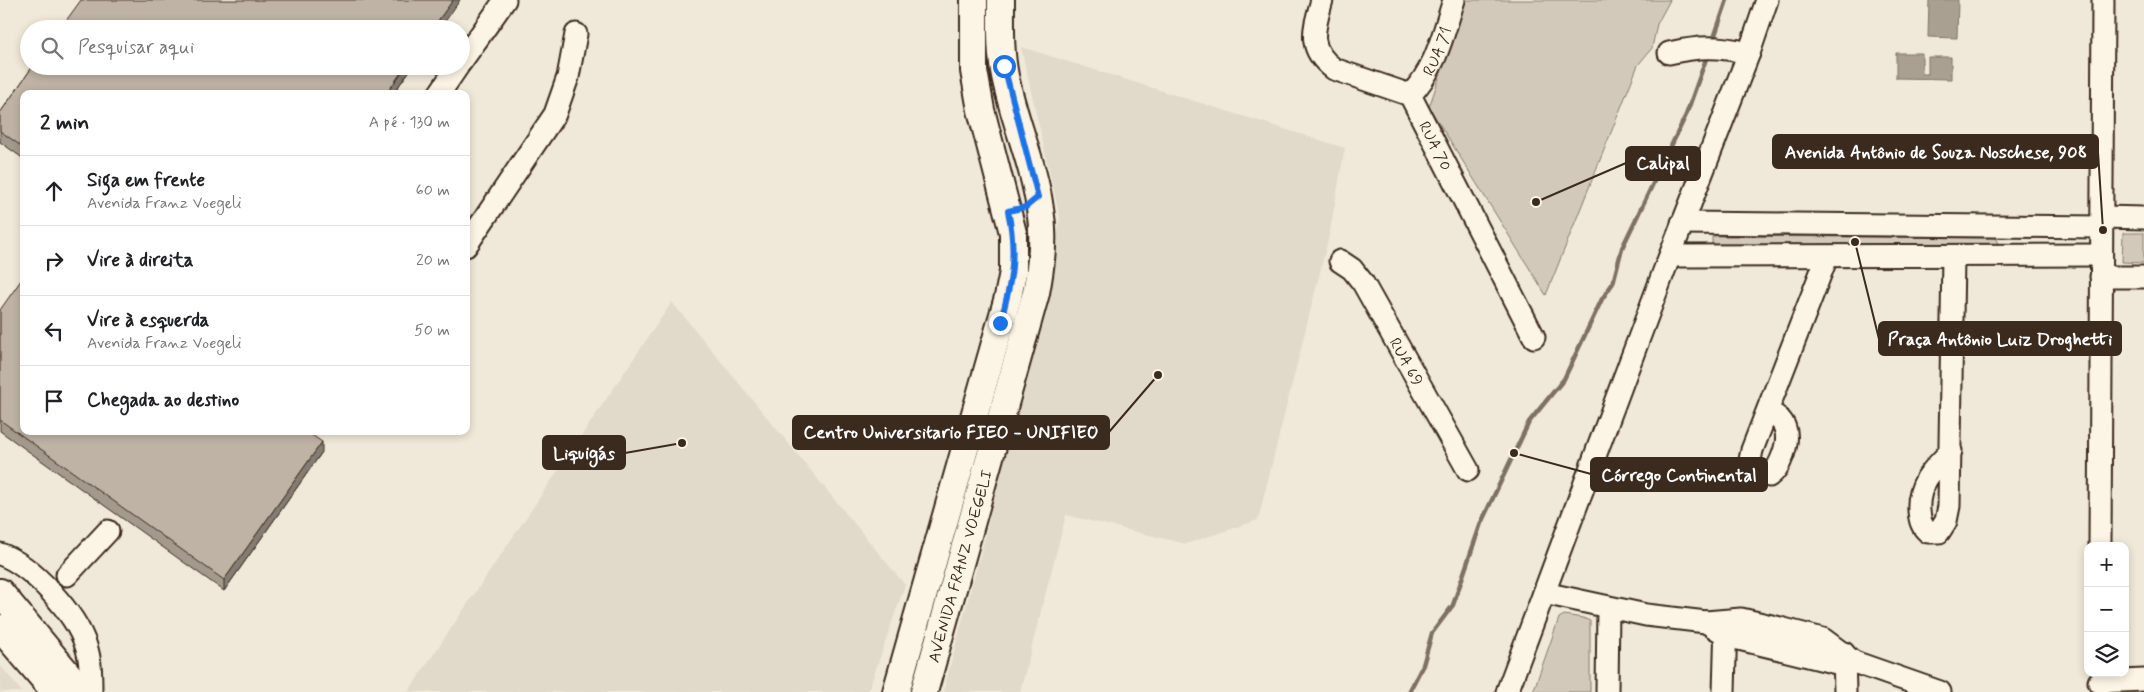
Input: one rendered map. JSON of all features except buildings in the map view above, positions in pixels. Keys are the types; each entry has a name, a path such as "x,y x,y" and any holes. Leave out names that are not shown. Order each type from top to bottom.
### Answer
{"main road":[{"name":"AVENIDA FRANZ VOEGELI","path":"896,692 1008,297 1013,272 1010,222 981,110 974,71 974,0"},
{"name":"AVENIDA FRANZ VOEGELI","path":"924,692 1036,293 1040,267 1042,232 1038,197 1005,78 1002,54 1001,0"},
{"path":"1038,197 1010,222 1042,232"},
{"path":"0,592 83,692"},
{"path":"0,628 55,692"}],"street":[{"path":"470,49 505,0"},
{"path":"1322,0 1313,35 1314,45 1325,62 1334,69 1410,95"},
{"name":"RUA 71","path":"1410,95 1427,76 1434,63 1454,0"},
{"path":"1507,692 1682,224 1749,53 1767,0"},
{"path":"2100,542 2103,0"},
{"path":"470,240 555,114 568,77 576,34"},
{"path":"1669,53 1695,47 1705,47 1749,53"},
{"path":"442,90 452,75"},
{"name":"RUA 70","path":"1410,95 1534,337"},
{"path":"1682,224 2030,228 2144,218"},
{"path":"2030,228 2030,255"},
{"path":"1670,256 2101,255"},
{"path":"1950,451 1952,256"},
{"path":"1768,411 1827,257"},
{"name":"RUA 69","path":"1340,261 1352,269 1363,283 1468,470"},
{"path":"2101,277 2144,277"},
{"path":"67,575 108,531"},
{"path":"0,554 28,571 49,590 74,621 86,646 91,670 91,692"},
{"path":"1544,593 1646,615 1719,625 1741,618 1823,639 1848,660 1940,692"},
{"path":"1607,692 1608,607"},
{"path":"1719,625 1724,692"},
{"path":"1845,692 1848,660"},
{"path":"2099,682 2144,680"}],"shaded area":[{"path":"1466,0 1670,0 1657,24 1652,48 1638,65 1546,295 1429,107"},
{"path":"1929,0 1958,0 1957,38 1928,37"},
{"path":"1021,47 1345,148 1329,236 1258,520 1186,544 1066,515 1020,692 943,692 984,541 1060,218"},
{"path":"1896,53 1922,53 1922,74 1928,74 1928,57 1951,57 1951,79 1896,78"},
{"path":"2123,233 2144,233 2144,263 2122,262"},
{"path":"1712,236 1997,238 1998,247 1712,246"},
{"path":"672,302 905,585 868,692 408,692"},
{"path":"1564,615 1590,621 1590,692 1533,692 1559,618"},
{"path":"0,665 22,692 0,692"}],"waterway":[{"path":"1715,35 1727,0"},
{"path":"1409,692 1423,665 1432,633 1453,605 1481,523 1529,422 1564,379 1602,299 1613,283 1622,248 1686,115 1706,59"}],"place":[{"name":"Calipal","path":"1536,202"},
{"name":"Avenida Antônio de Souza Noschese, 908","path":"2103,230"},
{"name":"Praça Antônio Luiz Droghetti","path":"1855,242"},
{"name":"Centro Universitario FIEO - UNIFIEO","path":"1158,375"},
{"name":"Liquigás","path":"682,443"},
{"name":"Córrego Continental","path":"1514,453"}],"route":[{"path":"1000,323 1013,272 1013,233 1008,211 1026,207 1038,197 1005,78 1004,66"}]}
